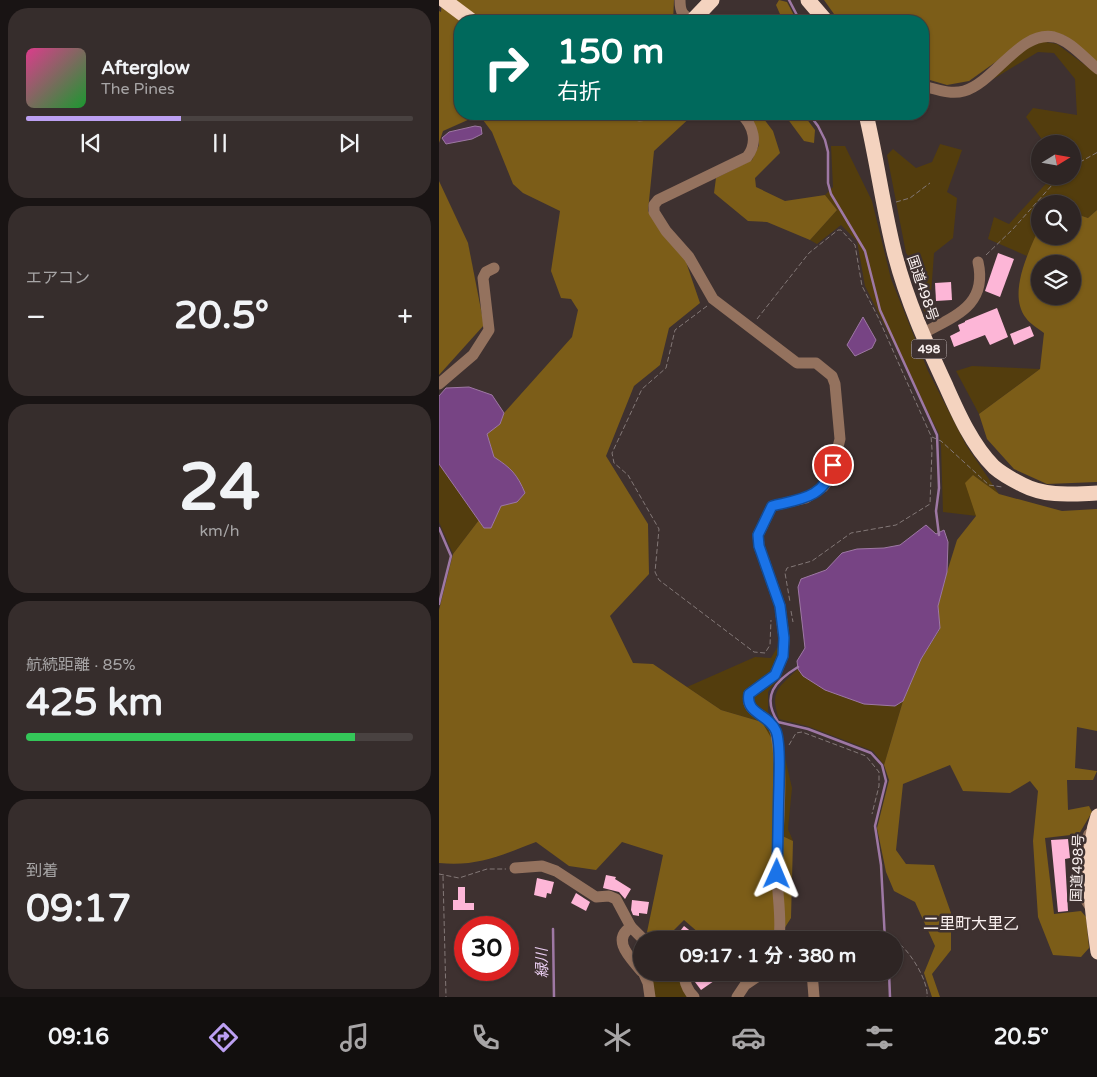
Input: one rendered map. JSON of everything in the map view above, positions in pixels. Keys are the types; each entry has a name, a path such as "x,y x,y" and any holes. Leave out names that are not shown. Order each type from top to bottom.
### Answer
{"highway":[{"path":"444,0 465,15"},
{"path":"698,15 712,0"},
{"path":"809,0 821,15"},
{"name":"国道498号","path":"868,120 883,202 905,290 922,334 968,431 994,467 1025,486 1054,495 1097,493"},
{"name":"国道498号","path":"1096,818 1092,840 1089,884 1097,952"}],"street":[{"path":"680,0 680,10 682,15"},
{"path":"929,88 950,93 965,91 980,84 1026,44 1038,38 1054,37 1067,44 1097,69"},
{"path":"748,120 755,139 753,150 747,157 658,200 654,204 654,212 666,230 689,257 713,299 797,363 816,363 832,376 835,384 840,439 830,478 823,487 806,498 772,506 758,535 759,546 780,606 784,638 783,656 775,675 749,694 747,701 751,708 769,720 776,732 779,761 777,874 780,931"},
{"path":"922,334 968,307 976,298 981,274 978,262"},
{"path":"439,384 473,355 489,330 483,278 486,272 494,268"},
{"path":"515,868 542,866 556,871 596,897 609,896 616,899 635,931"},
{"path":"631,927 626,930 621,939 624,950 633,961"},
{"path":"647,981 650,997"},
{"path":"684,981 688,991 694,997"},
{"path":"737,997 745,985 751,981"},
{"path":"813,981 814,997"}],"path":[{"path":"1081,161 1097,152"},
{"path":"883,202 895,203 910,198 930,183"},
{"path":"978,262 1013,229 1052,185"},
{"path":"751,328 809,252 838,230 841,230 855,246 862,286 882,325 931,436 930,504 896,525 851,533 812,561 787,568 785,573 793,626"},
{"path":"713,299 710,304 675,330 666,368 642,388 612,453 615,463 628,475 659,528 655,572 659,580 754,652 765,653 770,645 771,614"},
{"path":"931,436 941,441 989,485 1007,487"},
{"path":"779,761 796,733 802,732 866,756 879,772 879,786 872,814"},
{"path":"439,874 459,878 487,869 515,868"},
{"path":"443,876 446,997"},
{"path":"903,947 921,973 928,993 927,997"}],"shaded area":[{"path":"442,0 674,0 673,15 454,15 454,120 468,120 443,131 439,143 439,11 441,12"},
{"path":"779,0 787,2 794,15 780,15 776,5"},
{"path":"824,0 1097,0 1097,62 1064,35 1029,38 969,81 947,85 929,80 929,15 835,15"},
{"path":"1040,41 1057,44 1097,72 1097,210 1088,218 1081,216 1081,195 1036,195 1045,185 1081,185 1081,135 1039,135 1026,117 1033,108 1077,115 1075,79 1054,53 1038,52 985,84 1029,46"},
{"path":"483,120 688,120 654,151 648,211 685,259 700,303 669,328 660,365 634,386 606,456 648,524 649,574 610,616 633,663 653,664 721,710 762,722 773,741 774,832 793,841 791,918 783,931 697,931 684,920 673,931 647,931 663,855 622,842 596,870 569,866 536,842 477,862 439,863 439,610 453,554 479,520 484,528 491,528 501,506 517,502 525,493 513,472 494,457 487,433 500,424 504,413 572,337 578,310 571,299 561,298 551,271 560,211 523,193 513,184 492,132"},
{"path":"753,120 765,120 773,131 780,153 755,178 756,187 785,201 825,195 837,210 810,240 767,222 748,221 714,193 716,178 752,160 759,145"},
{"path":"788,120 808,120 815,130 814,143 804,141"},
{"path":"475,126 481,127 482,134 472,139 446,144 442,138 449,132"},
{"path":"940,144 962,150 947,192 957,198 953,238 934,253 931,294 939,315 935,319 924,311 919,269 906,253 887,155 893,149 916,168 932,162"},
{"path":"831,146 845,146 872,201 891,279 928,371 966,445 999,494 973,475 966,483 977,516 943,512 939,434 865,286 857,241 841,225 817,244 810,240 837,210 825,195 833,187"},
{"path":"439,181 468,243 484,325 439,375"},
{"path":"1031,200 1032,245 1027,256 988,239 994,217 1009,224"},
{"path":"1097,210 1097,482 1047,484 1014,469 987,439 979,414 1040,369 1044,333 1026,318 1021,308 1019,285 1022,272 1032,245 1081,245 1081,216 1088,218"},
{"path":"863,317 876,340 872,348 855,356 847,345"},
{"path":"972,366 1040,369 979,414 956,371"},
{"path":"469,387 492,395 504,413 500,424 487,434 494,457 513,472 525,493 517,502 501,506 491,528 484,528 439,464 439,396 446,388"},
{"path":"439,464 479,520 453,554 439,522"},
{"path":"973,475 999,494 1062,511 1097,509 1097,731 1077,727 1075,768 1097,771 1093,780 1067,780 1068,810 1089,806 1092,812 1079,834 1045,838 1054,914 1081,911 1086,917 1089,948 1081,957 1053,955 1038,917 1033,841 1038,791 1030,781 1010,793 963,791 950,765 903,784 896,850 906,864 934,865 951,913 951,950 932,974 940,997 932,997 924,973 935,946 915,902 894,891 886,872 877,828 889,780 884,765 903,701 921,659 940,629 938,606 957,540 976,516 965,483"},
{"path":"926,525 936,534 944,530 948,542 947,572 938,606 940,628 921,659 903,701 895,706 864,704 825,690 803,676 798,669 797,661 805,648 798,587 801,579 826,570 842,553 857,549 884,548 900,545"},
{"path":"778,646 780,676 768,692 768,712 778,727 792,788 788,829 793,841 774,832 762,722 721,710 687,687 755,657 771,658"},
{"path":"798,669 804,676 895,706 903,701 884,765 873,751 807,726 779,719 775,702 778,690"},
{"path":"682,981 688,997 653,997 651,982"}],"building":[{"path":"998,253 1014,259 1000,297 985,291"},
{"path":"951,282 952,300 936,301 935,283"},
{"path":"997,308 1008,337 990,345 985,335 954,347 950,336 960,331 958,325"},
{"path":"1030,326 1034,336 1014,345 1010,334"},
{"path":"1068,839 1070,858 1065,859 1068,911 1058,912 1051,840"},
{"path":"606,875 616,877 615,879 631,889 625,899 619,892 603,888"},
{"path":"537,878 554,882 551,894 547,893 546,898 534,895"},
{"path":"458,887 465,887 465,903 474,903 474,910 453,910 453,900 458,900"},
{"path":"576,893 590,902 586,911 571,903"},
{"path":"632,900 649,902 647,914 639,913 639,916 633,915 631,910"},
{"path":"684,926 690,931 680,931"},
{"path":"696,981 714,981 701,990 695,982"}],"waterway":[{"path":"789,0 797,15"},
{"path":"814,120 825,140 828,152 828,183 831,194 865,251 880,310 937,435 939,488 936,511 939,535"},
{"path":"439,528 451,556 439,604"},
{"path":"798,667 783,678 773,690 771,704 778,722 808,729 871,753 882,765 886,781 875,826 881,865 885,931"},
{"name":"緑川","path":"553,929 554,997"},
{"path":"889,981 890,997"}],"district":[{"name":"二里町大里乙","path":"971,923"}],"route":[{"path":"777,874 779,761 776,732 769,720 751,708 747,701 749,694 775,675 783,656 784,638 780,606 759,546 758,535 772,506 806,498 823,487 830,478 833,465"}]}
